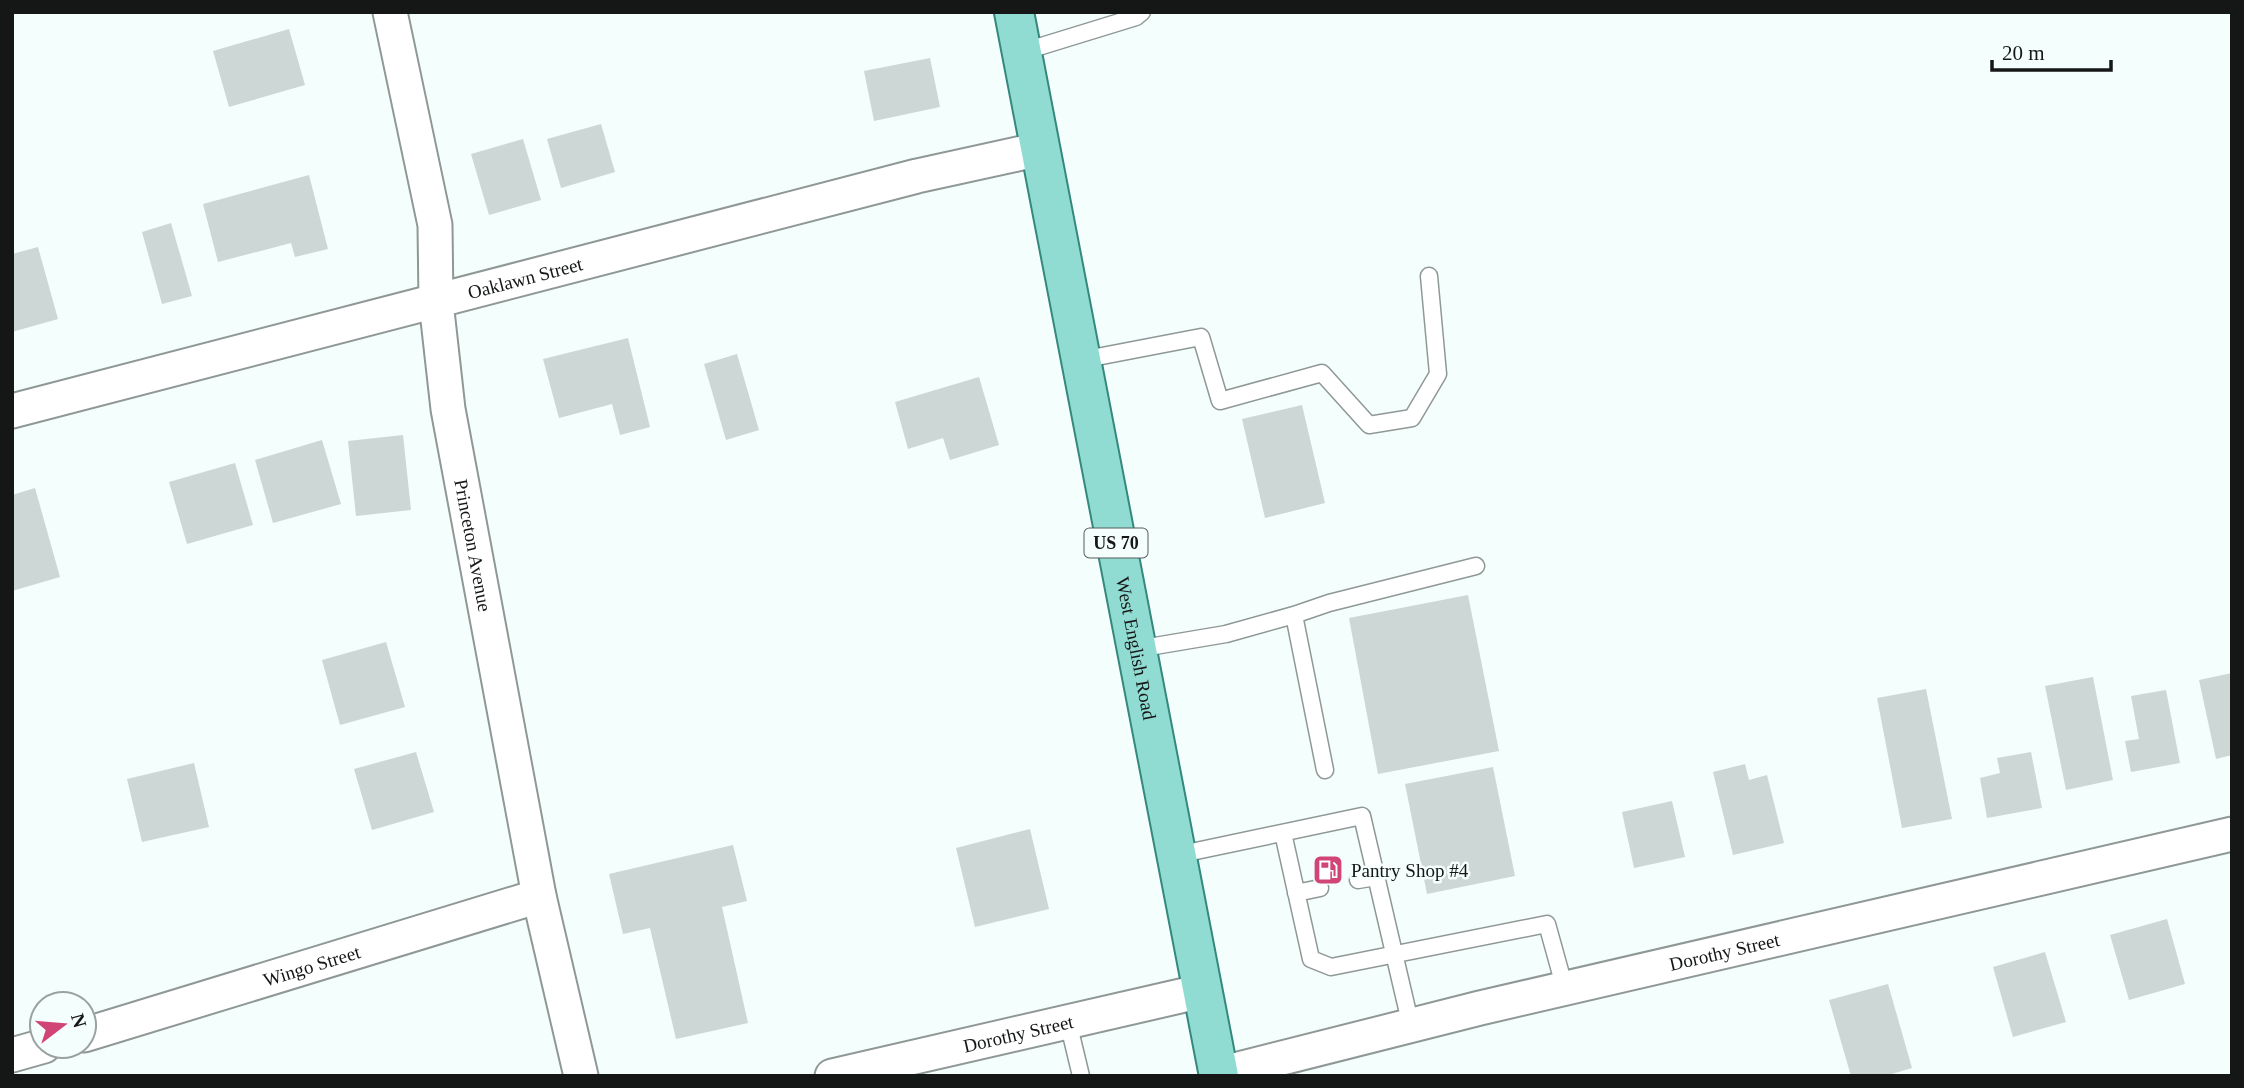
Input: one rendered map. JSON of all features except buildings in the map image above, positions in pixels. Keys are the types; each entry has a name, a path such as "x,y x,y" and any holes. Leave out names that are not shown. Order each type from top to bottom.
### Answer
{"main road":[{"name":"West English Road","path":"1014,12 1219,1075"}],"street":[{"name":"Princeton Avenue","path":"390,12 435,225 436,302 448,410 539,896 581,1076"},
{"name":"Oaklawn Street","path":"12,411 917,176 1040,149"},
{"name":"Dorothy Street","path":"1219,1075 1565,989 2232,834"},
{"name":"Wingo Street","path":"98,1031 539,896"},
{"name":"Dorothy Street","path":"832,1076 904,1068 1068,1022 1202,991"}],"lane":[{"path":"1022,52 1136,18 1142,12"},
{"path":"1081,360 1201,337 1220,401 1322,373 1369,425 1412,418 1438,374 1429,276"},
{"path":"1137,649 1226,634 1329,603 1476,566"},
{"path":"1294,615 1325,770"},
{"path":"1177,855 1362,816 1411,1026"},
{"path":"1283,833 1311,959 1331,967 1547,925 1565,989"},
{"path":"1358,880 1376,877"},
{"path":"1296,892 1320,888"},
{"path":"1068,1022 1081,1076"}],"place":[{"name":"Pantry Shop #4","path":"1328,870"}]}
